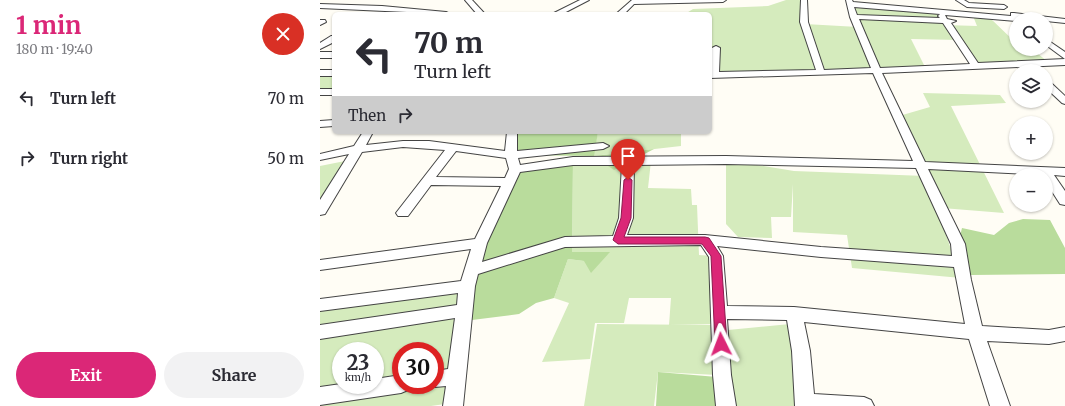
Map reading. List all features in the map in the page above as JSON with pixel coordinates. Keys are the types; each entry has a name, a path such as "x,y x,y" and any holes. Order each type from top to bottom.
{"street":[{"path":"335,6 347,0"},
{"path":"468,0 479,12"},
{"path":"560,12 584,0"},
{"path":"622,12 632,2 723,0"},
{"path":"804,0 804,22 821,73"},
{"path":"959,0 967,5 1004,7"},
{"path":"996,0 1010,12"},
{"path":"1000,406 975,332 960,262 958,244 920,165 913,145 892,106 849,2 939,12 1009,17"},
{"path":"321,6 358,7 421,12"},
{"path":"939,12 975,65"},
{"path":"854,17 974,22"},
{"path":"1053,20 1065,21"},
{"path":"320,47 332,41"},
{"path":"1053,47 1065,56"},
{"path":"716,48 712,75 821,73 1065,62"},
{"path":"320,56 332,56"},
{"path":"320,73 332,73"},
{"path":"1053,90 1065,101"},
{"path":"320,92 332,92"},
{"path":"320,124 332,123"},
{"path":"320,211 324,199 367,134"},
{"path":"453,406 458,376 464,310 469,279 480,243 512,169 512,134"},
{"path":"320,156 357,149 403,144 453,147 512,169 602,146"},
{"path":"403,213 429,181 453,147"},
{"path":"429,181 573,161 628,162 726,160 920,165 1009,169"},
{"path":"618,240 626,218 628,162"},
{"path":"1053,171 1065,172"},
{"path":"1053,183 1065,200"},
{"path":"320,305 469,279 565,242 618,240 705,240 821,252 960,262"},
{"path":"705,240 716,256 722,375 726,406"},
{"path":"320,266 480,243"},
{"path":"320,332 464,310"},
{"path":"719,312 794,314 975,332 1049,337 1065,334"},
{"path":"794,314 800,350 805,404 864,406"},
{"path":"444,378 458,376"},
{"path":"320,396 392,385"}],"green space":[{"path":"786,0 804,0 805,24 858,27 849,5 936,12 945,25 977,26 973,16 989,17 1009,36 1009,56 1041,56 1048,62 978,64 959,40 911,39 925,67 712,75 712,12 688,12 693,9 768,6"},
{"path":"320,73 332,73 332,93 320,93"},
{"path":"923,93 1000,95 1006,103 951,106 1004,213 942,208 927,180 961,278 852,268 847,235 793,232 793,184 791,217 771,217 772,238 738,237 726,224 726,160 794,171 925,176 899,116 930,107"},
{"path":"512,134 598,134 594,156 654,149 614,170 593,156 511,155"},
{"path":"598,134 681,134 681,146 593,156"},
{"path":"350,160 328,199 320,199 320,166"},
{"path":"573,161 651,161 648,188 691,189 692,205 697,205 699,255 714,256 715,324 669,325 671,298 629,298 624,323 595,323 590,359 542,362 569,303 554,298 568,259 584,261 609,253 572,252"},
{"path":"573,161 572,252 610,252 591,273 584,261 568,259 554,298 536,303 519,314 464,321 466,295 515,169"},
{"path":"1023,219 1050,220 1065,248 1065,274 971,275 958,244 962,228 994,235 1009,223"},
{"path":"467,286 445,404 431,406 320,406 320,308"},
{"path":"597,324 714,325 717,375 658,372 654,406 584,406"},
{"path":"790,324 798,406 731,406 728,330"},
{"path":"658,372 717,377 721,406 656,406"}],"route":[{"path":"628,180 626,218 618,240 705,240 716,256 721,344"}]}
